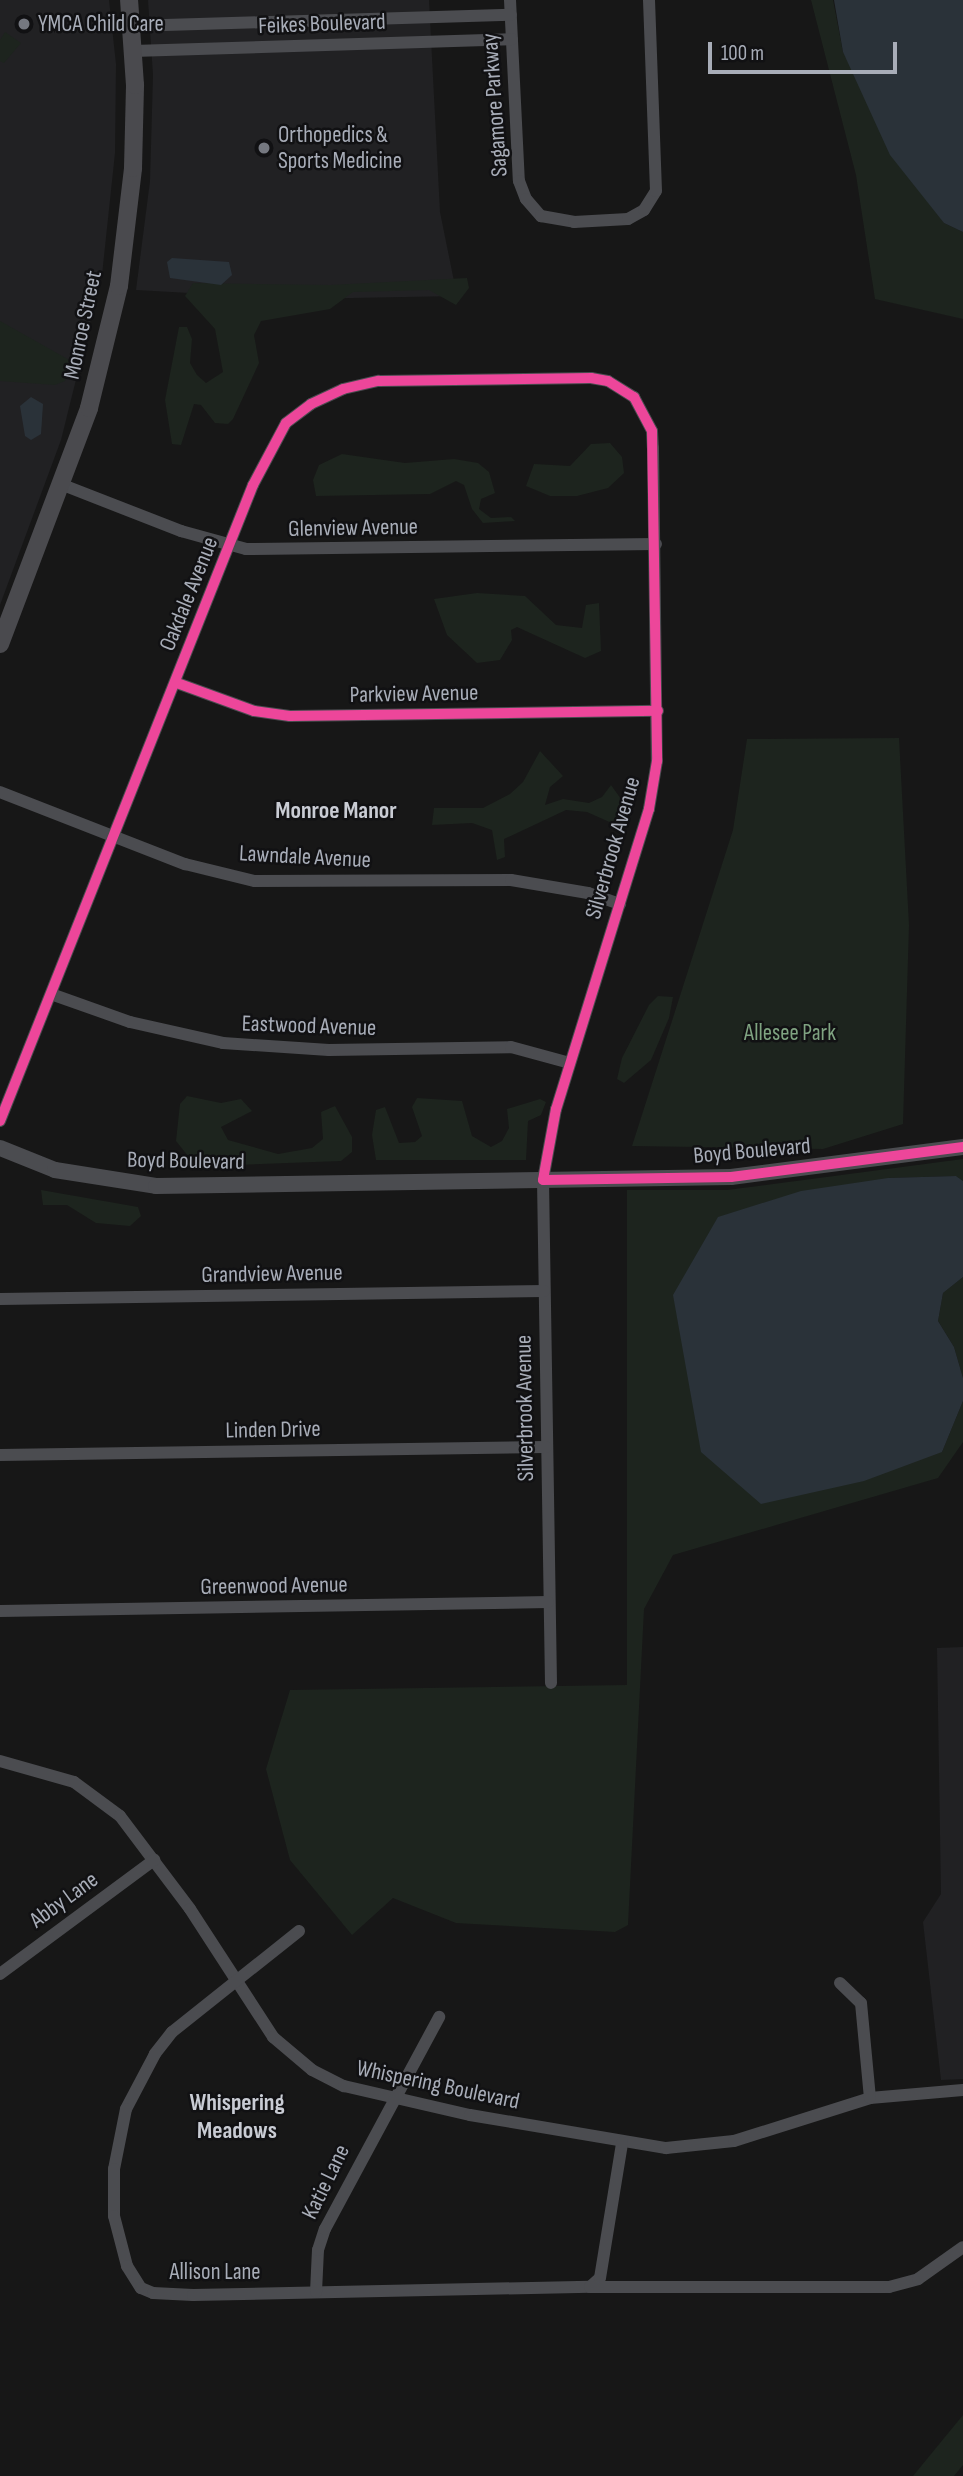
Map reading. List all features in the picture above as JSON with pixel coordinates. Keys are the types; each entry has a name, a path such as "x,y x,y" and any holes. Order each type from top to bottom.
{"main road":[{"name":"Monroe Street","path":"0,644 63,485 96,384 119,286 133,168 133,51 129,0"}],"street":[{"name":"Sagamore Parkway","path":"510,0 519,181 526,199 541,216 561,222 628,219 652,199 658,170 649,0"},
{"name":"Feikes Boulevard","path":"132,26 510,15"},
{"name":"Feikes Boulevard","path":"133,51 512,39"},
{"name":"Oakdale Avenue","path":"0,1121 268,453 286,423 311,404 343,389 379,381 591,378 608,380 634,397"},
{"name":"Silverbrook Avenue","path":"551,1683 543,1180 556,1109 654,786 658,711 652,431 634,397"},
{"name":"Glenview Avenue","path":"63,485 230,546 264,550 656,544"},
{"name":"Parkview Avenue","path":"177,683 254,711 290,716 658,711"},
{"name":"Lawndale Avenue","path":"0,792 114,839 195,868 255,881 511,880 588,893 620,904"},
{"name":"Eastwood Avenue","path":"51,994 130,1022 223,1043 329,1050 511,1047 570,1063"},
{"name":"Boyd Boulevard","path":"0,1148 55,1170 156,1186 731,1177 963,1147"},
{"name":"Grandview Avenue","path":"0,1299 544,1291"},
{"name":"Linden Drive","path":"0,1455 546,1447"},
{"name":"Greenwood Avenue","path":"0,1611 548,1602"},
{"name":"Whispering Boulevard","path":"0,1761 31,1767 85,1787 120,1816 154,1860 260,2021 292,2056 344,2086 622,2143 666,2148 734,2141 870,2098 963,2090"},
{"name":"Abby Lane","path":"0,1973 154,1860"},
{"name":"Allison Lane","path":"299,1931 234,1980 167,2038 125,2109 113,2186 121,2248 134,2280 153,2293 395,2292 590,2287 889,2287 918,2279 963,2247"},
{"path":"840,1983 861,2003 870,2098"},
{"name":"Katie Lane","path":"317,2292 318,2252 325,2229 439,2017"},
{"path":"590,2287 600,2278 622,2143"}],"shaded area":[{"path":"0,0 109,0 116,64 115,153 102,275 61,440 0,605"},
{"path":"148,0 429,0 440,212 457,296 298,299 136,290 150,181 153,75"},
{"path":"834,0 963,0 963,232 944,223 890,155 843,52"},
{"path":"172,258 229,262 232,275 221,285 170,278 167,262"},
{"path":"31,397 43,404 41,434 31,440 25,436 20,406"},
{"path":"956,1176 963,1181 963,1277 943,1293 938,1321 954,1347 963,1378 963,1401 942,1452 864,1481 761,1504 701,1452 673,1295 718,1217 801,1191 888,1178"},
{"path":"963,1647 963,2079 941,2080 923,1922 941,1894 937,1648"}],"green space":[{"path":"811,0 833,0 843,52 944,223 963,232 963,319 875,299 856,175"},
{"path":"5,32 21,43 4,63 0,61 0,40"},
{"path":"467,278 469,288 456,305 429,290 353,292 330,309 261,321 254,335 259,363 233,419 228,424 215,423 201,405 194,404 181,445 172,444 165,400 179,327 187,327 192,339 190,363 197,375 206,383 223,372 215,329 185,296 193,283 330,285"},
{"path":"0,321 71,361 65,381 55,385 0,381"},
{"path":"610,443 622,457 624,473 608,488 577,496 550,496 526,486 534,464 570,466 591,444"},
{"path":"342,454 405,463 454,459 478,463 489,472 495,493 481,499 479,509 491,518 511,517 515,521 483,523 472,509 464,485 456,481 430,494 316,496 313,480 319,465"},
{"path":"477,593 525,596 556,625 582,628 586,605 599,603 601,651 585,658 517,627 511,630 512,640 500,660 477,663 447,635 434,599"},
{"name":"Allesee Park","path":"899,738 909,925 903,1124 823,1149 632,1146 733,830 747,739"},
{"path":"540,751 563,776 550,787 545,805 563,799 589,803 602,797 611,785 621,799 624,818 614,824 587,812 566,810 504,839 505,857 497,860 492,830 472,823 432,825 434,808 483,808 510,794 523,782"},
{"path":"658,996 673,997 669,1018 651,1060 624,1083 617,1079 622,1058 649,1005"},
{"path":"187,1096 221,1103 241,1099 252,1111 221,1127 228,1140 278,1154 312,1148 323,1139 321,1112 335,1106 352,1137 352,1152 341,1161 208,1166 188,1156 176,1141 180,1104"},
{"path":"417,1098 462,1101 472,1136 491,1147 502,1141 509,1128 507,1109 540,1099 546,1102 541,1115 528,1121 526,1160 376,1160 372,1135 376,1110 385,1107 399,1143 415,1142 422,1136 412,1107"},
{"path":"963,1159 963,1181 956,1176 888,1178 942,1452 963,1401 963,1442 938,1478 673,1555 644,1609 628,1925 615,1932 456,1923 393,1898 352,1935 290,1860 266,1769 290,1690 627,1685 627,1190 727,1190"},
{"path":"41,1190 138,1207 141,1216 130,1226 96,1223 67,1205 43,1205"},
{"path":"963,1277 963,1378 954,1347 938,1321 943,1293"},
{"path":"963,2415 963,2465 954,2476 913,2476"}],"cycle path":[{"path":"0,1121 253,485 286,423 311,404 343,389 379,381 591,378 608,381 634,397 652,431 657,761 649,809 556,1109 543,1180 731,1177 963,1147"},
{"path":"177,683 254,711 290,716 658,711"}],"place":[{"name":"YMCA Child Care","path":"24,24"},
{"name":"Orthopedics & Sports Medicine","path":"264,148"}],"district":[{"name":"Monroe Manor","path":"336,811"},
{"name":"Whispering Meadows","path":"237,2117"}]}
